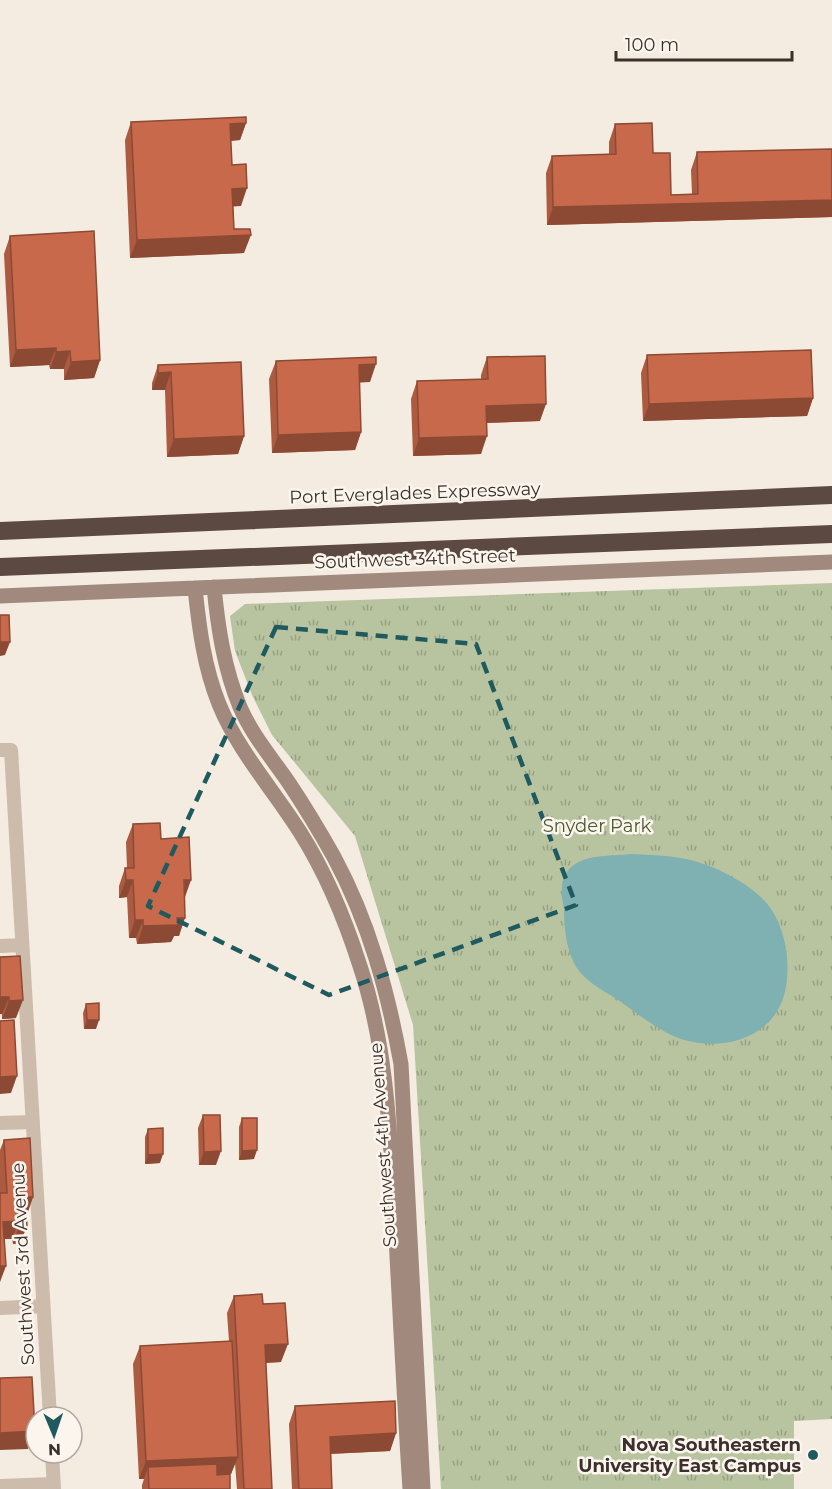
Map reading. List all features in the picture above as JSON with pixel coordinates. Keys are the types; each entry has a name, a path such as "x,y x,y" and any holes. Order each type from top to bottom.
{"highway":[{"name":"Port Everglades Expressway","path":"0,531 832,495"},
{"path":"0,567 832,534"}],"street":[{"name":"Southwest 34th Street","path":"0,596 832,562"},
{"name":"Southwest 4th Avenue","path":"214,587 220,641 240,708 254,734 311,816 353,895 370,938 393,1020 401,1064 423,1489"},
{"name":"Southwest 4th Avenue","path":"195,588 206,664 219,705 239,743 319,864 348,930 372,1009 390,1130 410,1489"},
{"name":"Southwest 3rd Avenue","path":"6,750 22,945 49,1405"},
{"path":"0,946 22,945"},
{"path":"0,1123 33,1122"},
{"path":"0,1308 43,1306"},
{"path":"0,1486 54,1486 53,1465"}],"highlighted area":[{"path":"276,627 476,644 576,905 329,995 148,906"}],"green space":[{"name":"Snyder Park","path":"832,583 832,1419 794,1421 794,1489 441,1489 413,1025 355,836 272,735 252,695 235,651 230,616 245,604"}],"water":[{"path":"631,854 679,858 722,871 757,894 773,912 786,948 786,986 781,1003 773,1017 762,1028 749,1036 718,1044 684,1040 650,1023 582,975 569,950 565,930 562,887 565,876 571,868 588,858"}],"building":[{"path":"246,117 246,123 230,124 232,165 246,164 247,188 232,189 234,229 250,229 251,235 137,240 131,122"},
{"path":"652,123 653,153 670,153 671,195 698,194 697,152 832,149 832,200 553,207 552,156 616,154 615,124"},
{"path":"94,231 100,360 71,362 70,351 56,352 56,348 16,350 10,236"},
{"path":"811,350 813,398 649,404 647,355"},
{"path":"545,356 546,404 486,406 487,436 419,438 417,381 488,379 487,357"},
{"path":"376,357 376,364 359,365 361,432 278,435 276,361"},
{"path":"241,362 244,436 174,439 171,372 158,373 158,365"},
{"path":"0,615 9,615 10,642 0,642"},
{"path":"160,823 161,839 189,837 191,880 184,880 185,918 177,918 178,925 143,926 143,920 135,920 133,880 126,880 125,868 134,868 133,824"},
{"path":"20,956 23,1000 9,1001 9,997 0,997 0,957"},
{"path":"99,1003 99,1020 87,1020 86,1004"},
{"path":"14,1020 17,1076 0,1077 0,1021"},
{"path":"203,1115 220,1115 221,1151 204,1152"},
{"path":"242,1118 257,1118 257,1150 242,1151"},
{"path":"163,1128 163,1154 148,1155 148,1129"},
{"path":"30,1138 33,1197 25,1197 27,1226 19,1226 19,1221 3,1222 6,1266 0,1266 0,1193 7,1193 4,1140"},
{"path":"262,1294 263,1304 285,1303 288,1344 265,1345 272,1489 244,1489 234,1296"},
{"path":"232,1341 238,1457 146,1461 140,1346"},
{"path":"32,1377 34,1405 24,1405 24,1432 0,1433 0,1378"},
{"path":"395,1401 396,1433 330,1437 332,1489 299,1489 295,1406"},
{"path":"217,1464 217,1475 230,1474 230,1489 149,1489 148,1467"}],"place":[{"name":"Nova Southeastern University East Campus","path":"813,1455"}]}
